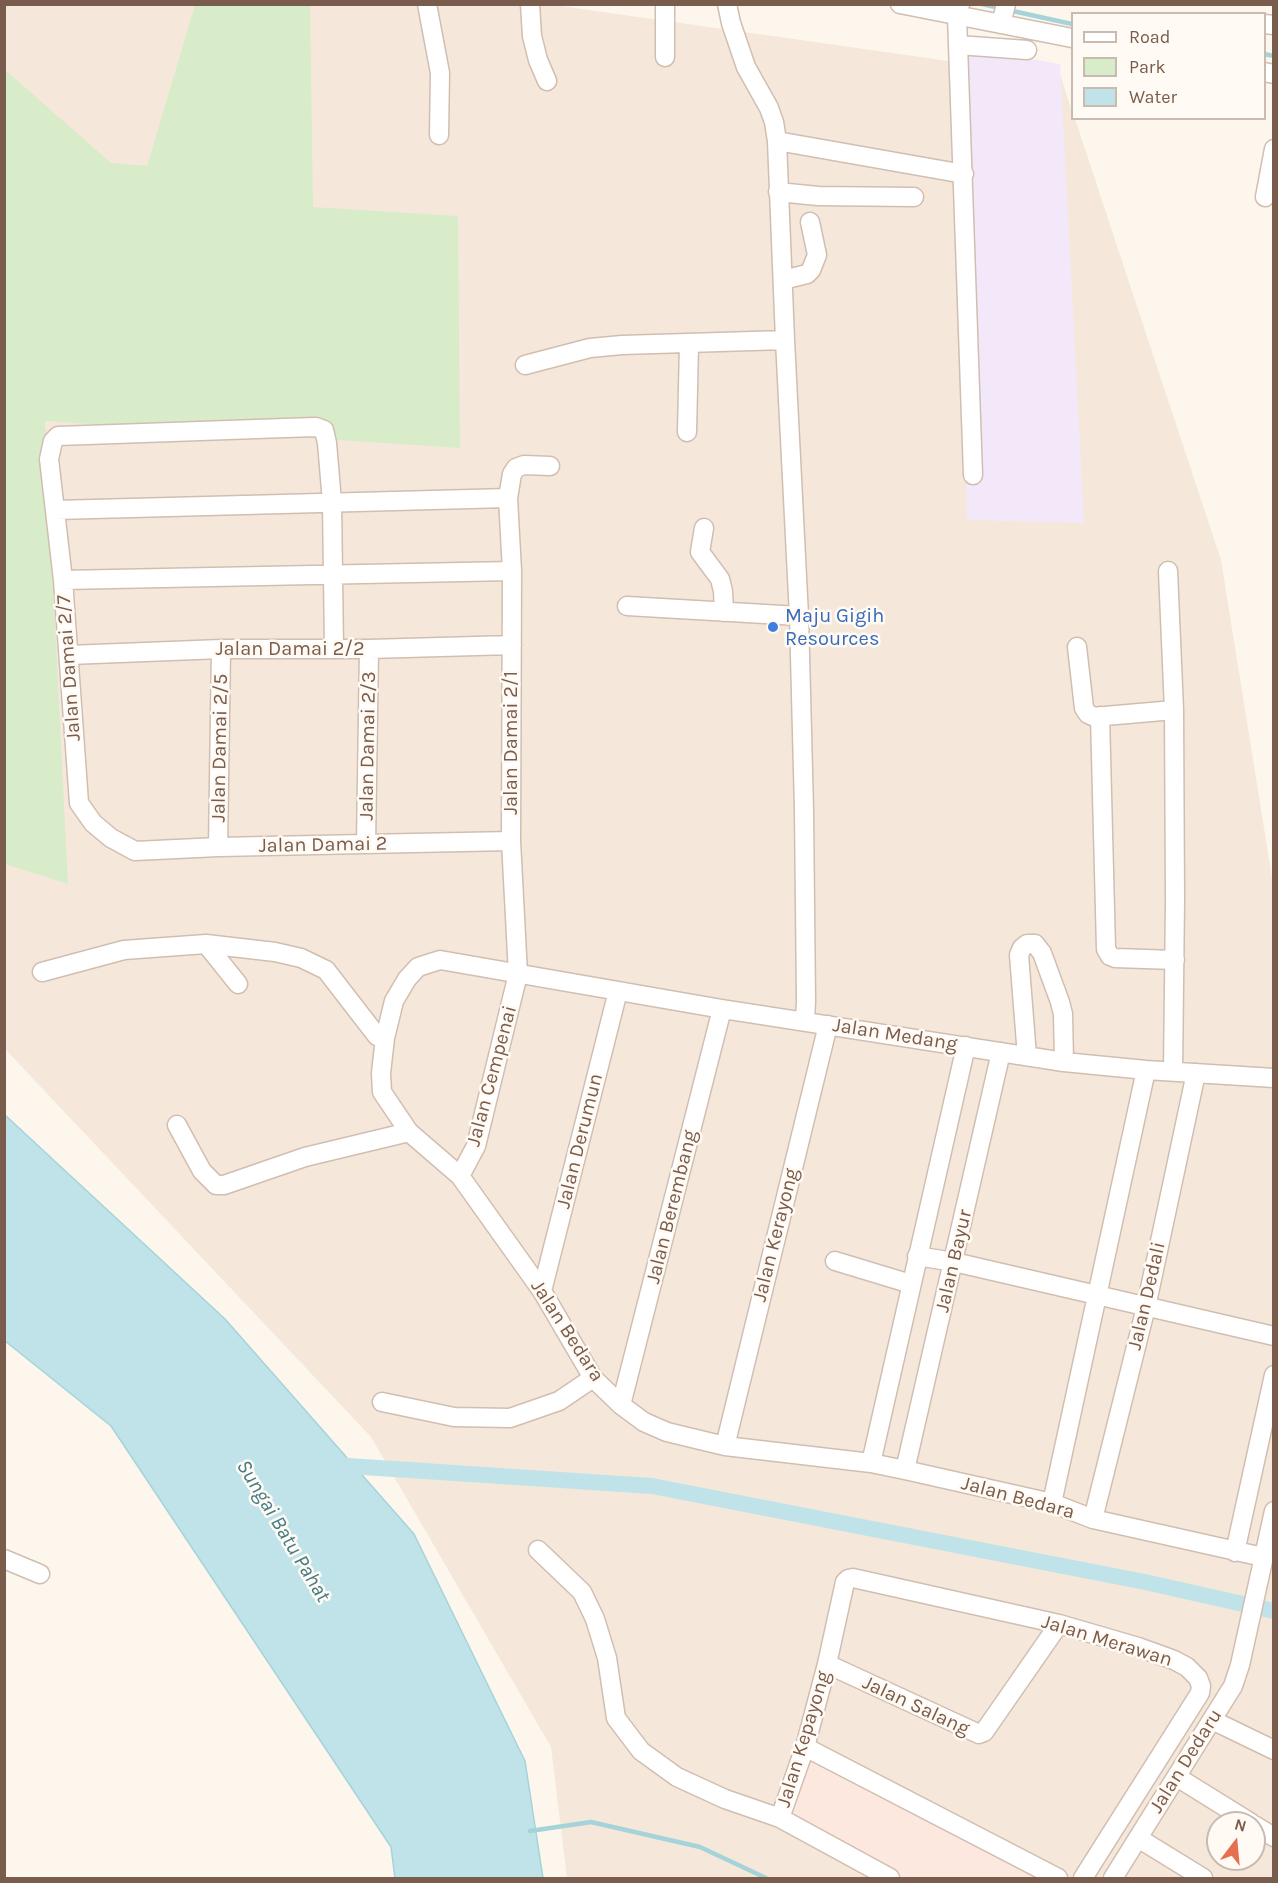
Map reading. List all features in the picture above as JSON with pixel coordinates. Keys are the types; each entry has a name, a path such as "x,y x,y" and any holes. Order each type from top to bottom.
{"street":[{"path":"427,4 440,73 440,135"},
{"path":"531,4 532,36 538,60 547,81"},
{"path":"665,4 665,57"},
{"path":"728,4 731,23 746,67 774,122 777,141 799,616 804,810 805,1021"},
{"path":"900,4 1003,15 1071,38"},
{"path":"959,10 958,45 973,475"},
{"path":"958,45 1027,50"},
{"path":"777,141 964,174"},
{"path":"1265,197 1274,149"},
{"path":"778,192 818,196 915,197"},
{"path":"783,280 807,274 812,270 817,255 810,222"},
{"path":"525,365 590,348 785,340"},
{"path":"687,432 689,344"},
{"name":"Jalan Damai 2/7","path":"135,850 111,838 93,823 79,803 63,580 49,459 53,441 58,436 316,428 324,430 327,442 332,502"},
{"name":"Jalan Damai 2/1","path":"518,974 511,841 512,571 508,498 512,474 516,468 524,465 550,466"},
{"path":"56,510 508,498"},
{"path":"332,502 334,648"},
{"path":"704,528 700,552 720,579 724,612"},
{"path":"63,580 512,571"},
{"path":"1168,571 1174,710 1173,1071"},
{"path":"627,606 799,616"},
{"name":"Jalan Damai 2/2","path":"69,655 221,649 369,649 512,645"},
{"path":"1077,647 1084,708 1088,714 1100,716 1174,710"},
{"name":"Jalan Damai 2/5","path":"218,847 221,649"},
{"name":"Jalan Damai 2/3","path":"366,844 369,649"},
{"path":"1100,716 1106,950 1110,956 1115,958 1175,960"},
{"name":"Jalan Damai 2","path":"135,850 511,841"},
{"path":"42,972 124,950 206,944 275,952 301,958 326,970 377,1036 385,1038"},
{"path":"206,944 238,984"},
{"path":"1027,1056 1019,955 1027,944 1035,944 1042,953 1063,1014 1064,1062"},
{"name":"Jalan Bedara","path":"518,974 440,960 418,967 393,1001 385,1038 381,1073 382,1092 409,1132 460,1176 542,1291 593,1378 621,1405 644,1422 667,1432 725,1446 871,1463 905,1470 1052,1503 1094,1519 1263,1557"},
{"name":"Jalan Medang","path":"518,974 722,1009 1064,1062 1274,1078"},
{"name":"Jalan Cempenai","path":"460,1176 476,1146 518,974"},
{"name":"Jalan Derumun","path":"542,1291 618,991"},
{"name":"Jalan Berembang","path":"621,1405 722,1009"},
{"name":"Jalan Kerayong","path":"725,1446 828,1024"},
{"name":"Jalan Bayur","path":"871,1463 966,1046"},
{"name":"Jalan Bayur","path":"905,1470 1001,1052"},
{"path":"1052,1503 1146,1070"},
{"name":"Jalan Dedali","path":"1094,1519 1146,1307 1196,1073"},
{"path":"177,1125 202,1171 216,1185 224,1185 305,1157 409,1132"},
{"path":"917,1256 954,1262 1274,1336"},
{"path":"835,1262 911,1284"},
{"path":"1235,1552 1274,1375"},
{"path":"382,1402 454,1418 510,1418 559,1401 593,1378"},
{"path":"1263,1557 1274,1511"},
{"path":"538,1550 582,1592 595,1619 607,1658 616,1718 641,1751 677,1777 725,1799 780,1818"},
{"name":"Jalan Dedaru","path":"1113,1878 1233,1686 1263,1557"},
{"path":"4,1559 40,1574"},
{"name":"Jalan Kepayong","path":"853,1578 845,1582 827,1664 805,1747 780,1818 890,1878"},
{"name":"Jalan Merawan","path":"853,1578 1059,1624 1138,1647 1187,1667 1198,1678 1201,1686"},
{"name":"Jalan Salang","path":"827,1664 979,1734 984,1732 1059,1624"},
{"path":"1083,1878 1200,1693 1201,1686 1233,1686"},
{"path":"1212,1720 1274,1750"},
{"path":"805,1747 1058,1878"},
{"path":"1177,1777 1232,1811"},
{"path":"1138,1838 1203,1878"}],"shaded area":[{"path":"547,4 1061,77 1071,109 1071,120 1075,120 1221,560 1273,884 1273,1878 567,1878 551,1747 371,1437 5,1049 5,5"},
{"path":"955,45 1060,64 1084,523 967,520"},
{"path":"801,1741 1069,1878 879,1878 774,1821"}],"green space":[{"path":"195,5 310,5 313,207 458,216 460,448 45,421 68,884 5,864 4,69 111,163 147,166"}],"water":[{"name":"Sungai Batu Pahat","path":"5,1115 225,1319 414,1534 525,1761 543,1878 395,1878 391,1847 111,1426 5,1341"}],"waterway":[{"path":"982,4 1000,8"},
{"path":"1008,10 1071,24"},
{"path":"1266,54 1274,56"},
{"path":"333,1465 652,1486 1145,1582 1274,1611"},
{"path":"530,1831 591,1822 700,1847 766,1878"}],"place":[{"name":"Maju Gigih Resources","path":"773,627"}]}
